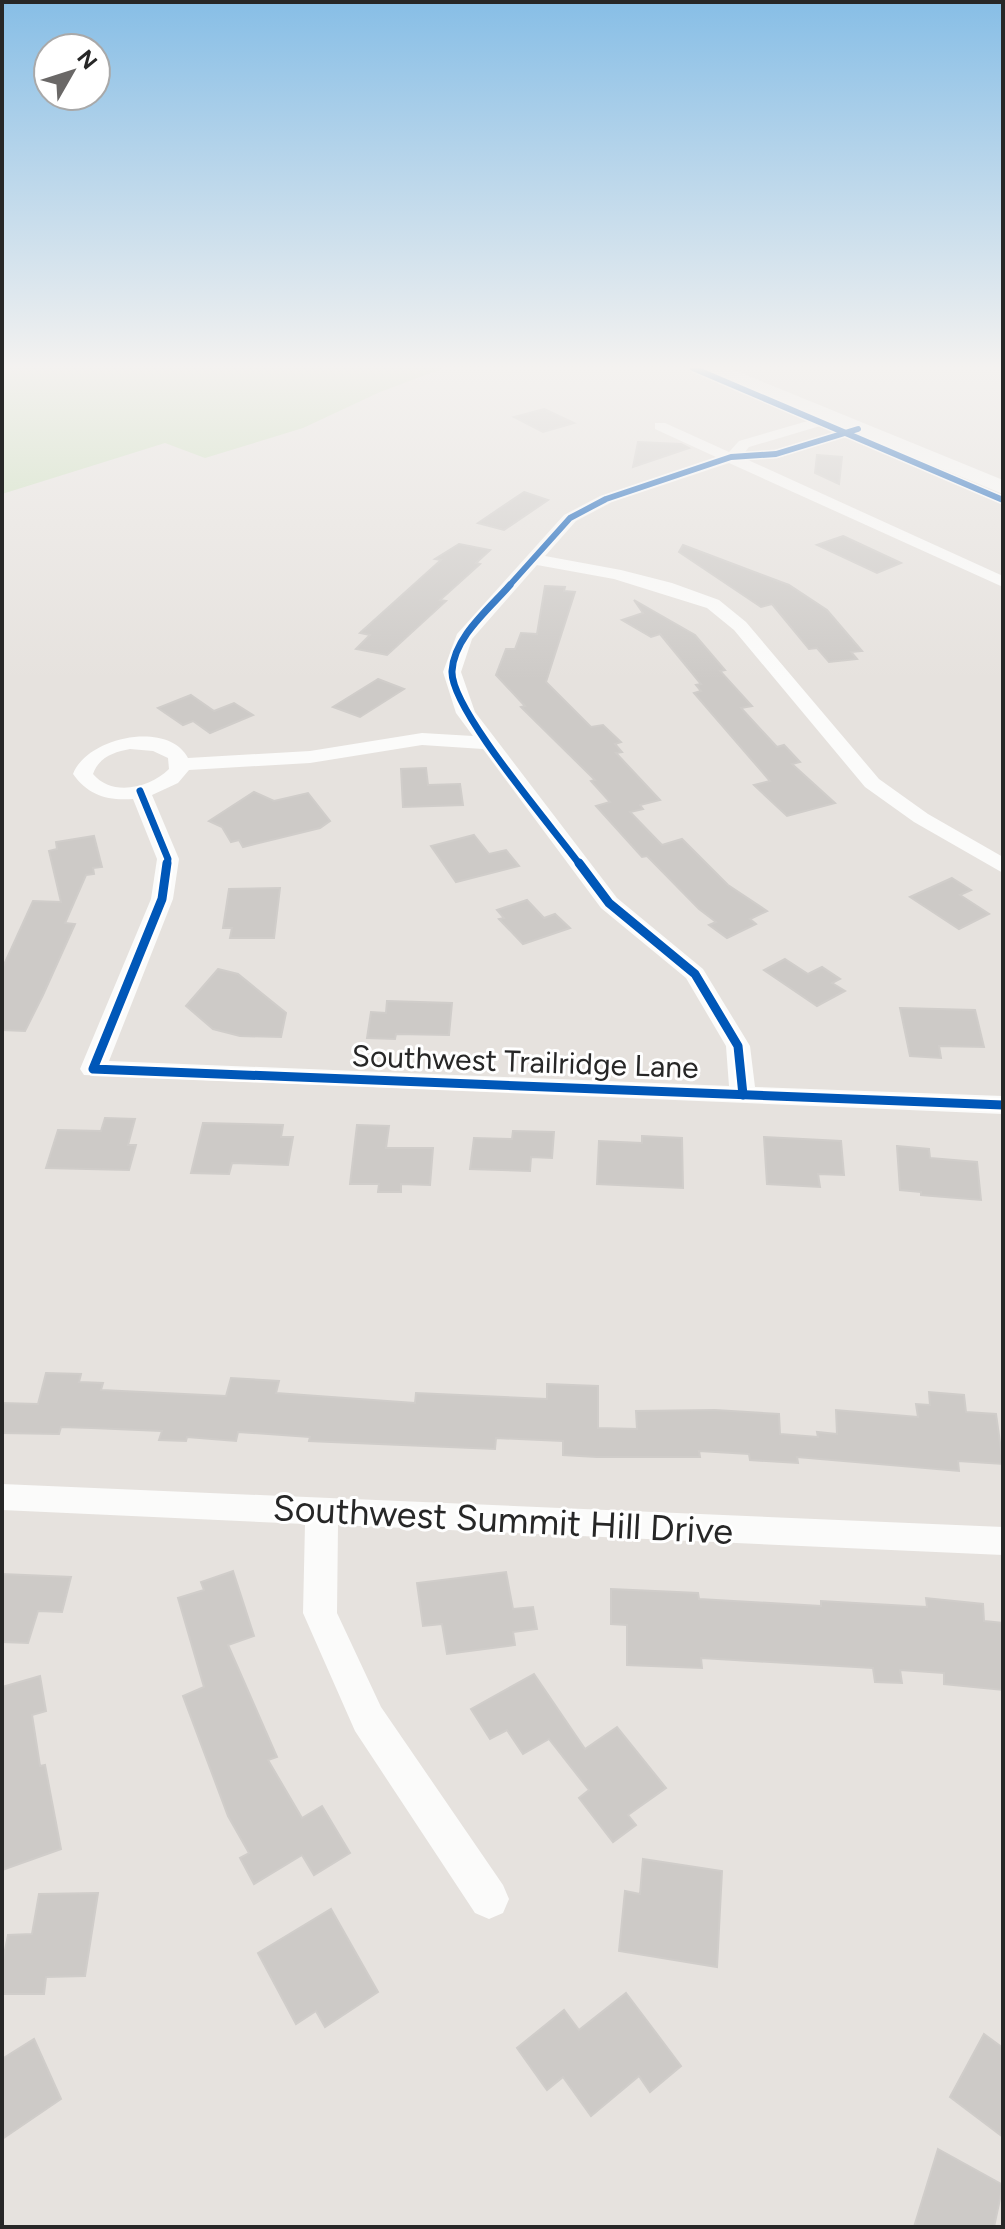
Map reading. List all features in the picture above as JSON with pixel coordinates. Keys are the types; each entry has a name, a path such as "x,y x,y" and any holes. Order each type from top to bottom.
{"street":[{"path":"686,472 606,499 570,518 463,638 452,672 466,713 609,903 695,974 738,1046 743,1095"},
{"path":"764,472 1003,582"},
{"path":"964,472 1003,488"},
{"path":"531,559 615,574 666,587 713,604 740,626 872,783 921,818 1003,866"},
{"path":"422,739 466,713"},
{"path":"180,764 310,757 422,739 488,743"},
{"path":"130,743 159,745 178,756 180,764 169,781 124,793 96,787 83,774 85,766 101,751 130,743"},
{"name":"Southwest Trailridge Lane","path":"140,791 168,859 162,899 93,1069 1003,1105"},
{"name":"Southwest Summit Hill Drive","path":"2,1497 1003,1541"},
{"path":"322,1511 320,1613 368,1719 489,1899"}],"green space":[{"path":"2,472 72,472 2,494"}],"building":[{"path":"840,472 839,484 815,473"},
{"path":"524,492 548,500 504,530 478,523"},
{"path":"843,536 901,563 877,573 817,545"},
{"path":"459,544 490,550 476,563 480,564 440,600 446,601 387,655 356,649 370,635 360,633 441,560 435,559"},
{"path":"683,545 789,585 827,610 862,651 851,652 857,659 829,662 817,648 809,649 772,604 761,607 679,552"},
{"path":"545,586 565,587 564,591 575,592 546,682 591,727 603,725 621,742 615,744 622,752 616,753 660,800 640,805 643,809 630,812 662,845 682,839 728,885 767,911 750,919 756,924 727,938 709,925 716,922 647,856 642,857 596,806 610,802 591,781 595,780 521,707 525,706 496,675 506,649 515,649 521,633 537,634"},
{"path":"634,600 695,635 725,670 720,671 752,706 741,708 777,747 784,745 800,762 792,764 835,803 787,816 754,785 770,781 694,693 701,691 696,685 701,684 660,634 651,637 622,620 643,613"},
{"path":"378,679 404,689 360,717 333,707"},
{"path":"191,695 214,711 234,703 253,715 210,733 193,721 183,725 158,708"},
{"path":"426,768 428,785 460,784 463,805 403,807 401,769"},
{"path":"254,792 274,801 308,793 330,821 320,828 243,847 239,840 231,842 222,827 209,821"},
{"path":"474,835 489,854 506,850 519,866 456,882 431,846"},
{"path":"94,836 102,867 93,868 94,874 86,875 65,923 75,924 43,995 25,1031 2,1030 2,969 33,901 61,902 49,851 57,849 56,842"},
{"path":"952,878 971,890 960,895 989,914 959,929 910,897"},
{"path":"280,888 274,938 230,938 232,928 223,928 229,889"},
{"path":"527,900 544,918 555,914 570,928 523,944 499,919 504,918 497,910"},
{"path":"785,959 808,974 822,967 840,979 832,983 845,991 817,1006 764,970"},
{"path":"218,969 238,974 286,1013 281,1037 240,1036 213,1029 186,1006"},
{"path":"387,1001 452,1003 449,1035 396,1034 395,1039 367,1038 371,1012 386,1013"},
{"path":"900,1008 975,1010 984,1047 939,1046 941,1058 910,1056"},
{"path":"105,1118 135,1119 128,1145 136,1145 129,1170 46,1168 58,1130 101,1131"},
{"path":"203,1123 283,1125 281,1137 293,1137 288,1165 232,1163 229,1174 191,1173"},
{"path":"357,1125 389,1126 386,1148 433,1148 430,1185 401,1184 401,1192 378,1192 379,1184 350,1184"},
{"path":"513,1131 554,1132 552,1158 531,1157 530,1171 470,1169 474,1138 512,1139"},
{"path":"642,1136 682,1138 683,1188 597,1184 599,1141 642,1143"},
{"path":"764,1137 841,1141 844,1175 818,1174 820,1187 767,1184"},
{"path":"897,1146 929,1149 930,1158 977,1162 981,1200 900,1190"},
{"path":"46,1373 81,1374 79,1382 103,1383 101,1390 226,1396 231,1378 279,1381 276,1393 415,1403 416,1393 547,1399 547,1384 598,1386 598,1428 637,1429 636,1411 715,1410 779,1414 780,1434 818,1437 817,1432 837,1434 836,1410 918,1417 916,1404 930,1405 929,1392 964,1395 966,1412 996,1414 1003,1464 958,1461 959,1471 797,1457 798,1463 750,1460 749,1454 699,1451 700,1457 597,1457 563,1455 563,1441 496,1438 495,1449 309,1441 310,1437 238,1432 236,1441 187,1437 186,1441 159,1440 162,1431 92,1428 61,1427 59,1434 2,1433 2,1403 38,1404"},
{"path":"233,1571 254,1636 228,1645 277,1757 268,1760 302,1818 322,1806 350,1853 314,1875 302,1855 254,1884 240,1858 249,1853 228,1816 183,1696 204,1687 178,1598 204,1590 201,1582"},
{"path":"506,1572 513,1609 533,1607 537,1629 513,1632 515,1645 447,1654 442,1624 423,1626 417,1583"},
{"path":"2,1574 71,1577 62,1612 38,1611 28,1643 2,1642"},
{"path":"611,1589 698,1593 699,1599 821,1606 821,1601 927,1607 926,1598 983,1604 984,1621 1003,1623 1003,1690 944,1684 944,1673 900,1670 902,1683 875,1682 873,1668 701,1658 702,1668 627,1665 627,1625 611,1624"},
{"path":"534,1674 585,1749 617,1727 666,1788 628,1815 636,1825 613,1842 579,1798 589,1790 549,1739 523,1754 507,1730 490,1739 471,1709"},
{"path":"40,1676 46,1711 32,1715 40,1766 45,1765 61,1849 2,1870 2,1687"},
{"path":"643,1859 722,1871 717,1967 619,1951 625,1891 640,1894"},
{"path":"98,1893 85,1976 46,1977 44,1994 2,1994 2,1965 8,1935 32,1934 39,1894"},
{"path":"331,1909 378,1992 325,2027 316,2011 296,2024 258,1953"},
{"path":"626,1993 681,2066 650,2092 639,2076 591,2116 563,2077 547,2090 517,2048 564,2010 579,2030"},
{"path":"984,2034 1003,2048 1003,2137 950,2097"},
{"path":"34,2039 61,2099 2,2139 2,2059"},
{"path":"938,2149 1003,2185 994,2227 914,2227"}],"cycle path":[{"path":"686,472 606,499 570,518 463,638 452,672 466,713 609,903 695,974 738,1046 743,1095"},
{"path":"937,472 1003,500"},
{"path":"140,791 168,859 162,899 93,1069 1003,1105"}]}
